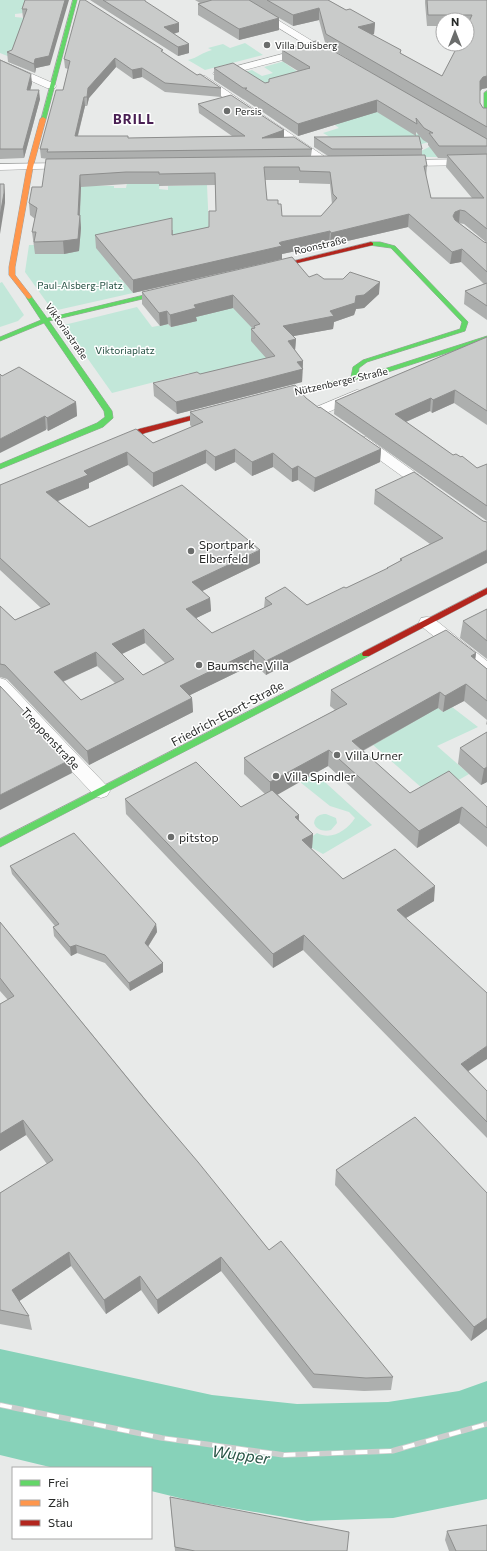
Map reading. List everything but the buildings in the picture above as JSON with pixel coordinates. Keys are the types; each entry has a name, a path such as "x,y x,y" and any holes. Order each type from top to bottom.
{"street":[{"name":"Viktoriastraße","path":"0,467 100,425 109,418 108,411 46,320 12,274 30,167 75,0"},
{"path":"238,0 338,60"},
{"path":"202,78 318,47"},
{"path":"0,63 51,86"},
{"path":"189,70 332,163 308,164"},
{"path":"487,93 487,115"},
{"path":"390,163 487,162"},
{"path":"0,167 77,166"},
{"name":"Roonstraße","path":"259,270 372,244 393,247 466,322 463,330 364,361 356,367 354,379"},
{"path":"0,339 46,320 176,289"},
{"name":"Nützenberger Straße","path":"264,398 383,372 482,339"},
{"name":"Nützenberger Straße","path":"332,420 319,411 482,339"},
{"path":"100,449 142,431 226,408"},
{"path":"352,434 442,498"},
{"name":"Friedrich-Ebert-Straße","path":"0,843 487,591"},
{"path":"427,622 487,670"},
{"name":"Treppenstraße","path":"0,684 101,791"}],"green space":[{"path":"0,0 36,0 24,13 15,14 15,17 25,18 15,59 0,53"},
{"path":"245,43 263,55 205,70 188,60 212,50 208,48 223,44 230,48"},
{"path":"288,60 285,63 308,79 378,112 417,134 420,133 433,141 414,146 421,151 431,146 470,157 417,157 330,137 323,133 339,128 335,125 343,122 233,75 252,70 262,76 273,73 264,67"},
{"name":"Paul-Alsberg-Platz","path":"127,183 160,184 159,189 168,190 168,186 207,185 209,230 119,278 133,293 53,311 25,272 29,245 37,245 77,185 114,186 114,188 126,188"},
{"path":"2,282 24,315 18,321 0,327 0,283"},
{"name":"Viktoriaplatz","path":"137,307 152,327 168,324 171,327 180,325 194,317 233,307 259,333 295,351 303,361 201,388 189,373 112,393 64,325"},
{"path":"421,694 443,712 452,707 478,727 437,746 469,774 431,796 355,729"},
{"path":"303,767 316,774 372,825 323,854 312,848 295,832 310,838 317,833 328,836 334,835 348,827 355,818 349,812 330,806 300,782 308,778 299,770"},
{"path":"326,814 336,818 337,823 331,830 323,831 318,829 314,823 318,816"}],"water":[{"name":"Wupper","path":"0,1349 212,1395 297,1404 388,1402 459,1391 487,1381 487,1499 393,1518 307,1521 192,1501 152,1491 152,1467 50,1467 0,1455"}],"railway":[{"path":"0,1405 162,1438 284,1455 392,1451 487,1424"}],"traffic: fast":[{"path":"43,119 75,0"},
{"path":"487,93 487,115"},
{"path":"354,379 356,367 365,361 463,330 465,322 393,247 380,244 371,244"},
{"path":"0,339 46,320 170,291"},
{"path":"0,467 100,425 109,418 108,411 29,297"},
{"path":"271,397 383,372 487,338"},
{"path":"0,843 366,654"}],"traffic: slow":[{"path":"29,297 12,275 12,267 30,167 43,119"}],"traffic: jam":[{"path":"268,268 371,244"},
{"path":"112,444 142,431 218,411"},
{"path":"366,654 487,591"}],"place":[{"name":"Villa Duisberg","path":"267,45"},
{"name":"Persis","path":"227,111"},
{"name":"Sportpark Elberfeld","path":"191,551"},
{"name":"Baumsche Villa","path":"199,665"},
{"name":"Villa Urner","path":"337,755"},
{"name":"Villa Spindler","path":"276,776"},
{"name":"pitstop","path":"171,837"}],"district":[{"name":"BRILL","path":"134,119"}]}
